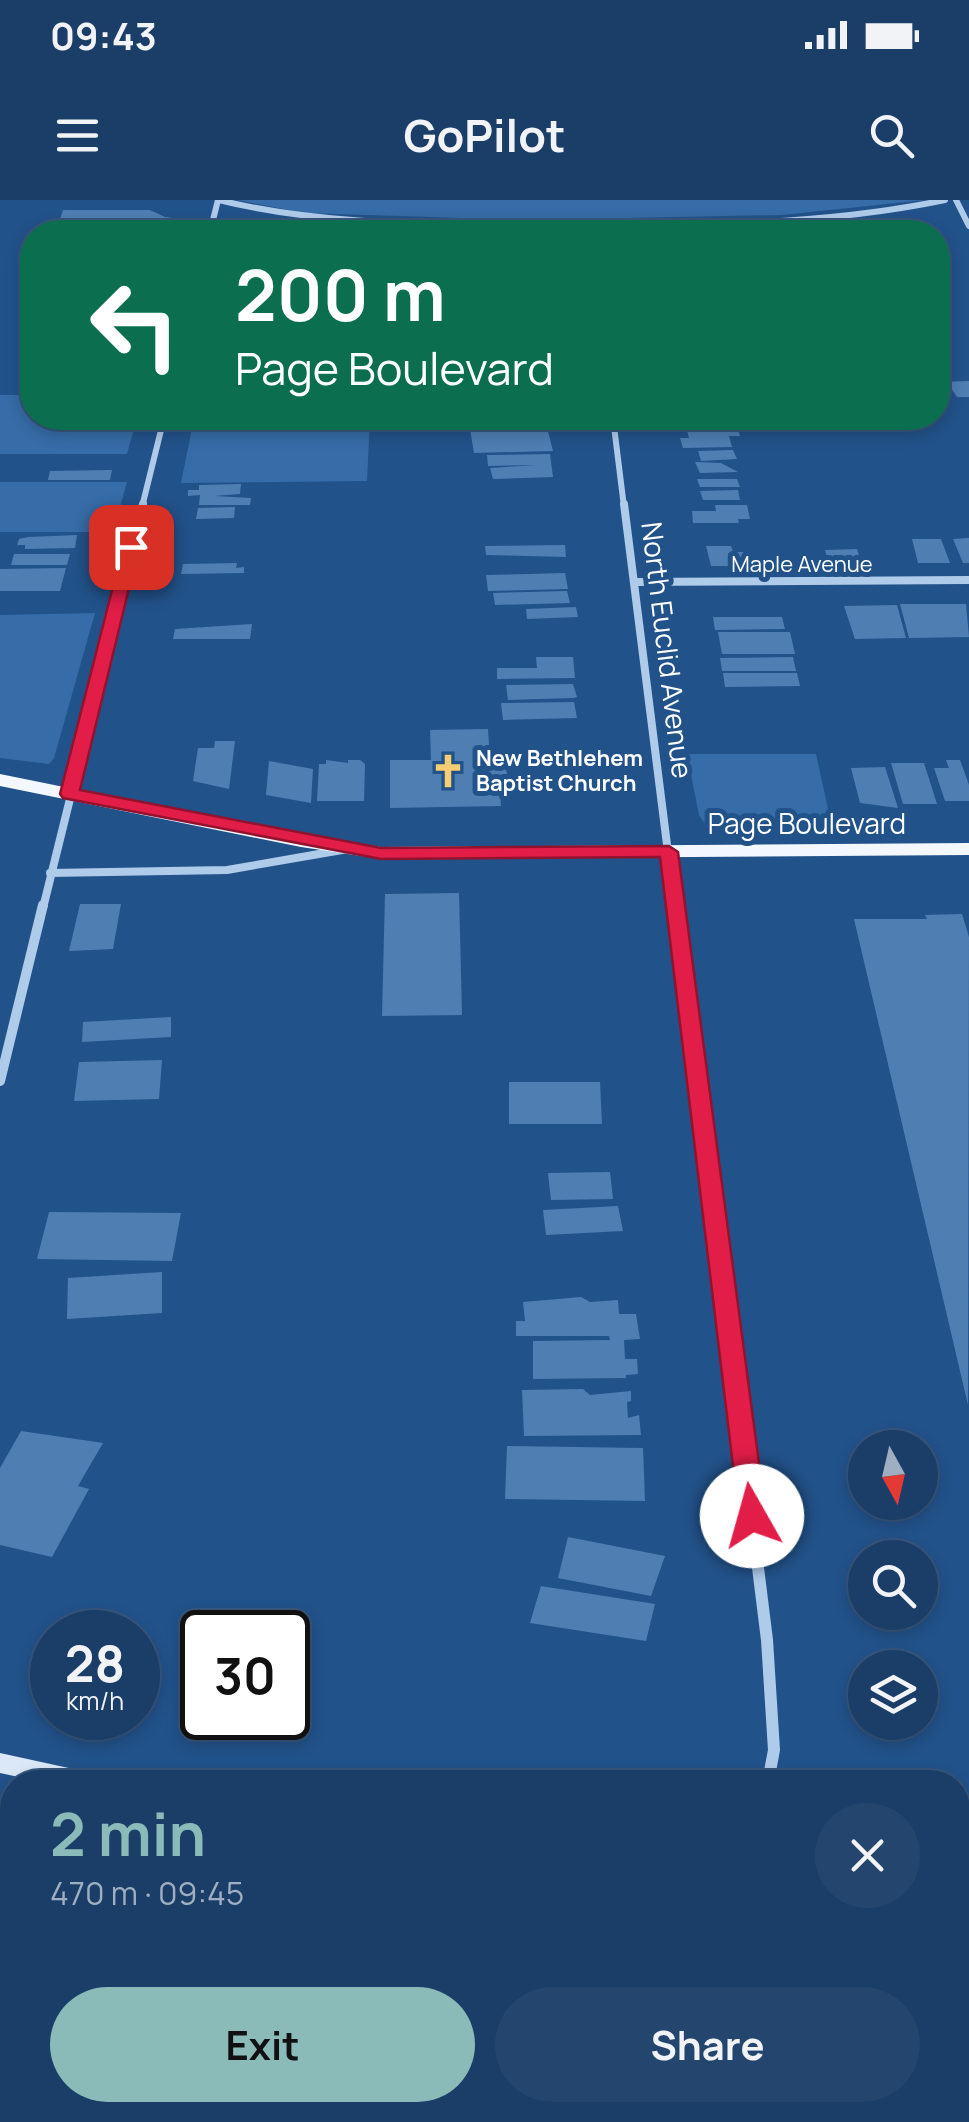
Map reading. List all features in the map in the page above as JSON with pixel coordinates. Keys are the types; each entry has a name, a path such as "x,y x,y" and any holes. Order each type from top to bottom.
{"main road":[{"name":"Page Boulevard","path":"0,780 346,849 419,854 969,849"},
{"path":"0,1763 32,1770"}],"street":[{"path":"218,200 253,212 427,220"},
{"path":"697,220 833,215 945,200"},
{"path":"956,200 969,226"},
{"path":"0,1081 161,430"},
{"name":"North Euclid Avenue","path":"615,430 771,1676 774,1750 770,1770"},
{"name":"Maple Avenue","path":"634,582 969,580"},
{"name":"Page Boulevard","path":"50,873 227,870 281,864 346,849"}],"shaded area":[{"path":"237,200 925,200 782,215 522,220 303,213"},
{"path":"0,395 20,395 20,430 134,430 127,454 0,454"},
{"path":"192,430 369,430 367,481 181,483"},
{"path":"0,482 127,482 113,532 0,532"},
{"path":"95,613 54,758 49,764 0,758 0,615"},
{"path":"687,754 816,754 832,827 707,827 699,815"}],"building":[{"path":"63,210 150,210 165,217 189,220 60,220"},
{"path":"969,381 969,397 957,397 950,382"},
{"path":"470,430 548,430 553,451 474,453"},
{"path":"687,430 738,430 740,436 729,436 732,447 683,448 680,438 689,438"},
{"path":"733,450 737,459 701,461 698,451"},
{"path":"550,454 553,477 493,479 490,468 537,465 488,466 487,455"},
{"path":"695,462 721,463 738,472 700,473"},
{"path":"112,470 110,480 48,480 50,471"},
{"path":"697,479 737,479 740,487 700,487"},
{"path":"241,484 240,494 214,496 251,498 250,505 199,505 200,495 188,496 188,490 199,490 199,485"},
{"path":"738,490 740,500 703,500 700,491"},
{"path":"715,505 747,505 750,519 738,519 739,523 693,523 692,511 716,511"},
{"path":"235,507 234,518 196,519 198,508"},
{"path":"77,535 75,548 25,549 25,545 17,545 19,539 28,537"},
{"path":"969,538 969,563 963,563 953,539"},
{"path":"912,539 941,539 950,563 918,563"},
{"path":"565,545 566,557 486,555 485,546"},
{"path":"706,546 731,546 733,552 746,552 749,566 711,566"},
{"path":"857,549 863,568 830,568 825,550"},
{"path":"14,554 70,554 67,565 11,565"},
{"path":"237,563 236,568 244,567 244,573 181,574 183,564"},
{"path":"66,568 60,591 0,591 0,569"},
{"path":"565,573 568,589 488,591 486,575"},
{"path":"567,591 570,603 495,605 493,593"},
{"path":"900,604 966,604 969,637 909,638"},
{"path":"897,605 906,638 855,639 844,606"},
{"path":"576,607 578,617 527,619 526,609"},
{"path":"713,617 782,617 785,629 715,630"},
{"path":"252,624 250,639 173,639 175,629"},
{"path":"718,632 790,632 795,654 722,654"},
{"path":"536,657 573,657 575,678 497,679 497,668 537,668"},
{"path":"793,657 796,671 722,671 720,658"},
{"path":"723,673 797,673 800,686 725,687"},
{"path":"573,684 577,697 574,698 508,700 506,685"},
{"path":"574,702 577,718 503,720 501,703"},
{"name":"New Bethlehem Baptist Church","path":"488,729 490,759 499,758 499,766 506,766 507,776 499,776 501,806 390,808 390,760 431,760 430,730"},
{"path":"215,741 235,741 229,789 193,781 198,748 214,748"},
{"path":"326,760 360,760 365,764 364,801 317,801 319,764 326,764"},
{"path":"946,760 960,760 969,785 969,801 945,801 934,768 949,768"},
{"path":"269,761 313,769 311,803 266,795"},
{"path":"891,763 924,763 937,804 903,804"},
{"path":"885,767 898,808 860,803 851,768"},
{"path":"459,893 462,1015 382,1016 385,894"},
{"path":"80,904 121,904 113,949 69,951"},
{"path":"962,914 969,937 968,1405 854,919 927,919 925,915"},
{"path":"171,1017 171,1037 82,1042 83,1022"},
{"path":"162,1060 159,1099 74,1101 79,1062"},
{"path":"509,1082 600,1082 602,1124 509,1124"},
{"path":"610,1172 613,1199 551,1200 548,1173"},
{"path":"618,1206 623,1231 546,1235 543,1210"},
{"path":"49,1212 181,1213 172,1261 37,1259"},
{"path":"162,1272 162,1313 67,1319 68,1278"},
{"path":"581,1297 590,1302 618,1300 619,1314 636,1314 640,1339 624,1340 625,1359 637,1359 638,1374 626,1378 533,1379 533,1341 610,1340 609,1336 516,1336 516,1321 525,1321 523,1302"},
{"path":"583,1389 590,1395 631,1391 628,1418 639,1415 641,1435 524,1436 522,1390"},
{"path":"21,1431 103,1443 78,1486 89,1489 52,1557 0,1545 0,1468"},
{"path":"507,1446 643,1448 645,1501 505,1499"},
{"path":"568,1537 665,1556 651,1596 558,1578"},
{"path":"541,1586 655,1604 646,1641 530,1623"}],"place":[{"name":"New Bethlehem Baptist Church","path":"448,771"}],"route":[{"path":"131,547 70,794 300,841 381,853 669,852 752,1516"}]}
